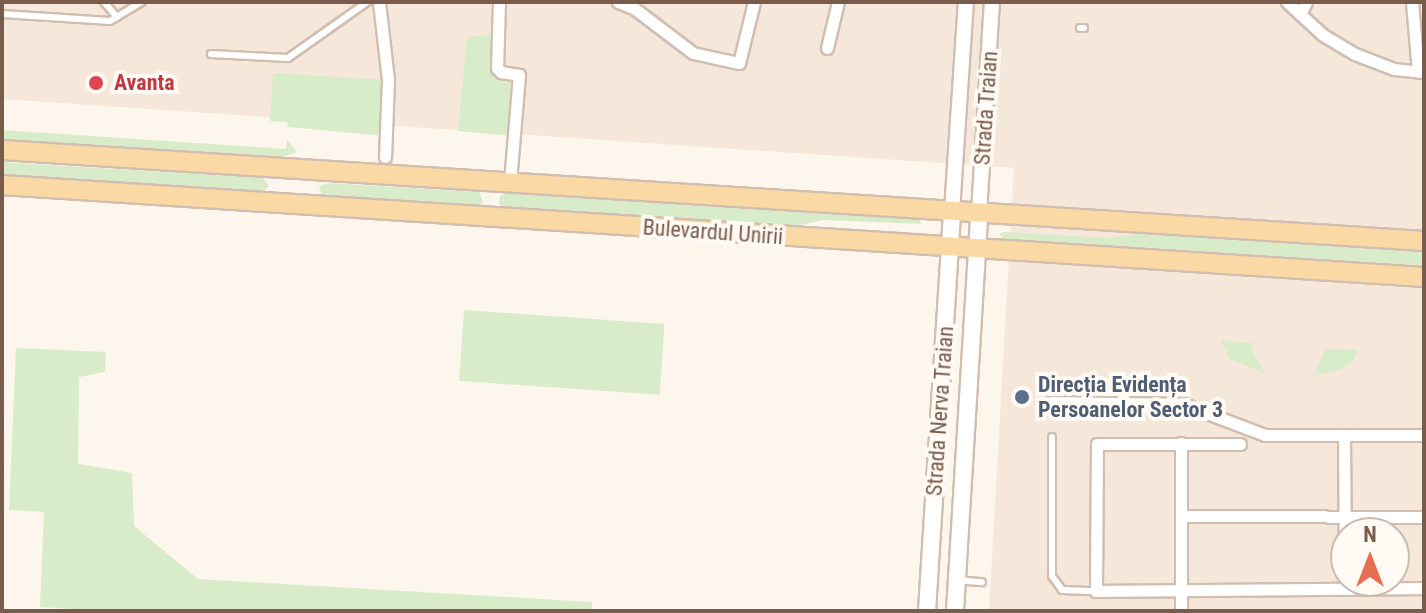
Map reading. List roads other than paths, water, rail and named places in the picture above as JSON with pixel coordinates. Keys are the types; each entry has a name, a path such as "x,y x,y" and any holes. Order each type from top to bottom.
{"main road":[{"name":"Bulevardul Unirii","path":"2,150 1424,241"},
{"path":"300,205 302,170"},
{"path":"491,217 502,182"},
{"name":"Bulevardul Unirii","path":"2,185 1424,277"},
{"name":"Strada Nerva Traian","path":"927,611 952,211"},
{"name":"Strada Nerva Traian","path":"955,611 979,213"}],"street":[{"path":"379,2 388,80 385,157"},
{"path":"499,2 497,68 501,72 519,75 502,182"},
{"path":"618,2 635,9 693,53 739,63 754,2"},
{"path":"827,48 838,2"},
{"name":"Strada Traian","path":"952,211 966,2"},
{"name":"Strada Traian","path":"979,213 992,2"},
{"path":"1287,2 1323,35 1355,54 1394,69 1421,72 1412,2"},
{"path":"1300,14 1306,2"},
{"path":"1051,402 1183,404 1226,423 1265,435 1424,435"},
{"path":"1344,435 1344,516"},
{"path":"1181,443 1181,611"},
{"path":"1240,444 1097,444 1096,591 1330,589"},
{"path":"1181,516 1424,517"}],"lane":[{"path":"104,2 117,17"},
{"path":"2,14 110,21 142,2"},
{"path":"211,54 288,58 367,2"},
{"path":"1052,437 1053,581 1062,590 1096,591"},
{"path":"957,580 982,582"}],"place":[{"name":"Avanta","path":"96,83"},
{"name":"Direcția Evidența Persoanelor Sector 3","path":"1022,397"}]}
